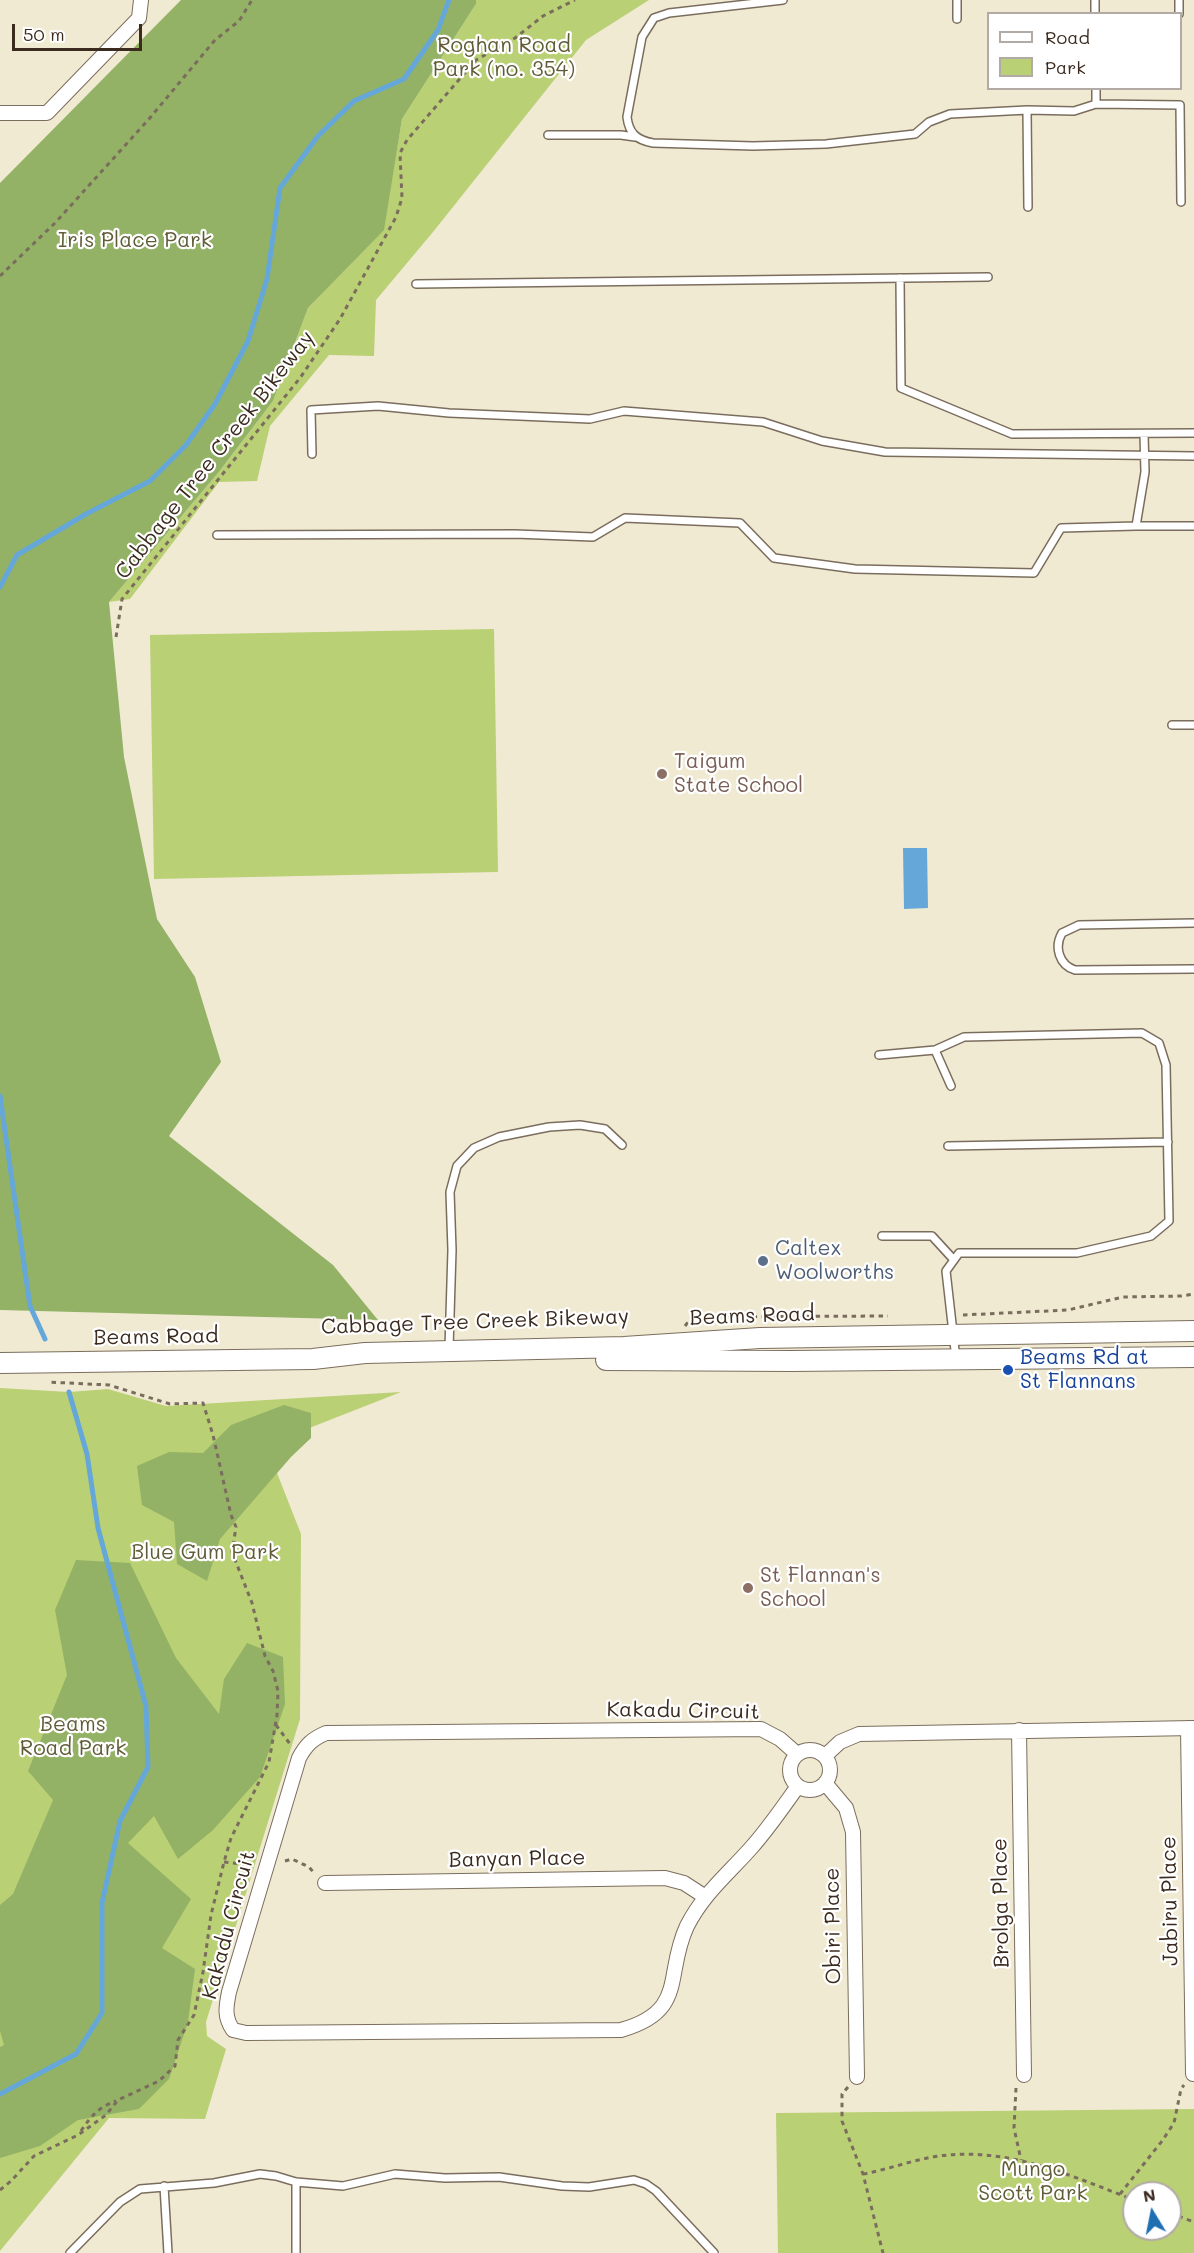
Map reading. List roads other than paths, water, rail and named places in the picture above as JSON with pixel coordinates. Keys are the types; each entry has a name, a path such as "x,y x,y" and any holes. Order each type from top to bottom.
{"main road":[{"name":"Beams Road","path":"0,1363 312,1359 365,1353 624,1347 951,1325 1194,1331"},
{"name":"Beams Road","path":"312,1359 364,1364 593,1359 1194,1357"}],"street":[{"path":"0,113 47,113 139,18 141,0"},
{"path":"825,1756 840,1742 859,1734 1191,1728"},
{"name":"Jabiru Place","path":"1191,1728 1193,2074"},
{"name":"Kakadu Circuit","path":"797,1754 780,1739 760,1729 326,1733 306,1745 299,1758 226,2007 226,2020 233,2030 246,2033 621,2030 640,2024 657,2013 668,1998 679,1950 687,1928 704,1896 752,1847 798,1786"},
{"name":"Brolga Place","path":"1020,1730 1024,2075"},
{"path":"808,1749 825,1756 830,1772 825,1783 809,1790 798,1786 791,1777 790,1770 793,1758 797,1754 808,1749"},
{"name":"Obiri Place","path":"825,1783 846,1808 853,1832 857,2077"},
{"name":"Banyan Place","path":"326,1883 665,1878 684,1883 704,1896"}],"lane":[{"path":"635,137 628,128 627,117 642,37 654,18 669,13 783,0"},
{"path":"957,0 957,19"},
{"path":"1096,90 1096,104"},
{"path":"548,135 621,135 653,143 753,146 826,144 915,134 929,122 950,114 1027,110 1074,111 1096,104 1180,105 1181,202"},
{"path":"1027,110 1028,207"},
{"path":"416,284 988,277"},
{"path":"900,278 901,388 1012,434 1194,433"},
{"path":"312,454 311,410 378,406 449,413 590,418 624,411 668,413 763,422 822,441 885,452 1194,456"},
{"path":"1136,526 1145,472 1144,434"},
{"path":"217,535 515,534 593,537 625,518 740,523 774,558 855,569 1034,573 1061,528 1194,526"},
{"path":"1173,725 1194,725"},
{"path":"1194,924 1079,925 1062,933 1058,946 1062,962 1067,968 1075,970 1194,969"},
{"path":"879,1055 935,1050 964,1037 1142,1033 1159,1043 1166,1065 1169,1221 1151,1236 1077,1253 959,1253 946,1271 956,1359"},
{"path":"935,1050 951,1086"},
{"path":"449,1350 452,1250 450,1192 457,1166 474,1148 499,1137 549,1127 580,1125 605,1129 622,1145"},
{"path":"948,1146 1168,1142"},
{"path":"882,1236 932,1236 954,1260"},
{"path":"70,2253 120,2202 140,2189 214,2183 260,2174 296,2182 343,2186 395,2175 446,2178 499,2177 562,2186 588,2187 634,2180 656,2191 714,2253"},
{"path":"296,2182 296,2253"},
{"path":"164,2186 168,2253"}],"water":[{"path":"903,848 927,848 928,908 904,909"}],"waterway":[{"path":"0,587 17,555 86,514 150,481 186,445 215,404 248,341 267,279 280,188 318,136 354,101 404,79 438,30 449,0"},
{"path":"0,1096 30,1306 45,1339"},
{"path":"0,2094 76,2054 102,2013 102,1903 120,1821 148,1767 146,1706 98,1528 87,1454 69,1392"}],"place":[{"name":"Taigum State School","path":"662,774"},
{"name":"Caltex Woolworths","path":"763,1261"},
{"name":"Beams Rd at St Flannans","path":"1008,1370"},
{"name":"St Flannan's School","path":"748,1588"}],"park label":[{"name":"Roghan Road Park (no. 354)","path":"504,58"},
{"name":"Iris Place Park","path":"135,241"},
{"name":"Blue Gum Park","path":"205,1553"},
{"name":"Beams Road Park","path":"73,1737"},
{"name":"Mungo Scott Park","path":"1033,2182"}]}
